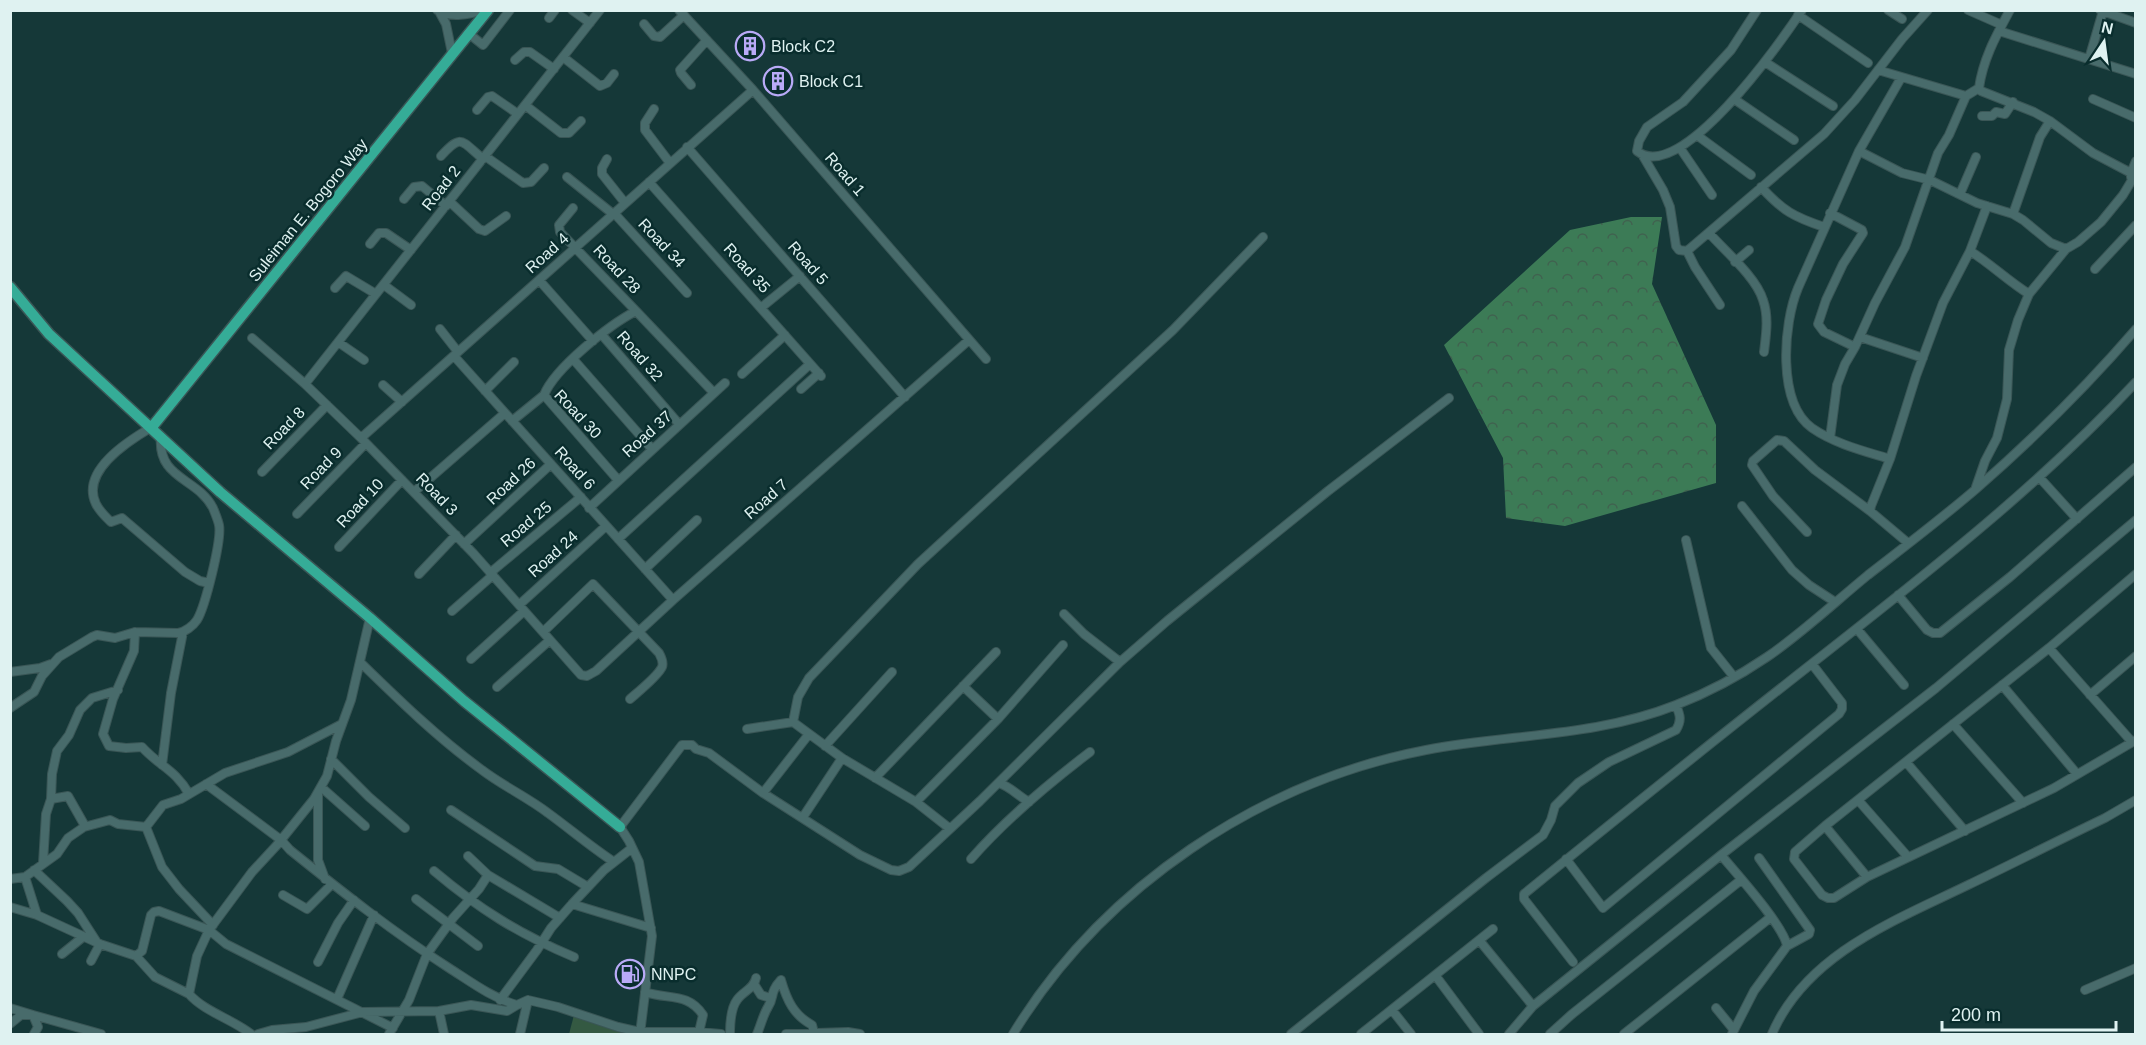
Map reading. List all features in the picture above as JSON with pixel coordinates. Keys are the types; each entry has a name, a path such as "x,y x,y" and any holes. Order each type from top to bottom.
{"main road":[{"name":"Suleiman E. Bogoro Way","path":"152,427 486,10"},
{"path":"10,287 49,334 220,492 370,618 464,701 620,826"}],"street":[{"path":"439,12 458,13 486,10"},
{"path":"468,33 483,45 510,10"},
{"path":"549,18 555,10"},
{"path":"572,10 590,23"},
{"name":"Road 2","path":"305,384 600,10"},
{"path":"1757,10 1731,50 1683,102 1647,127 1639,141 1637,151 1666,199 1676,246 1679,250 1687,251 1824,134 1855,100 1902,39 1928,10"},
{"path":"1888,10 1902,19"},
{"path":"1968,10 2001,28 2136,74"},
{"path":"1830,438 1837,385 1845,364 1905,247 1938,153 1949,135 1966,96 1979,88 1988,52 1997,39 2010,10"},
{"path":"2089,59 2102,11 2136,23"},
{"path":"439,12 446,24 452,53"},
{"path":"644,24 654,36 660,37 682,13"},
{"name":"Road 1","path":"682,13 753,90 986,359"},
{"path":"1642,156 1653,157 1680,148 1698,136 1734,99 1765,62 1800,13 1868,63"},
{"path":"691,85 681,70 707,40"},
{"path":"515,60 527,52 554,69"},
{"path":"563,57 600,86 607,83 614,74"},
{"path":"1765,62 1833,106"},
{"path":"1878,70 1966,96"},
{"path":"1890,459 1830,438 1806,423 1798,411 1787,375 1786,350 1792,301 1859,151 1901,78"},
{"path":"1979,88 1981,91 2013,102 2050,121 2133,180"},
{"name":"Road 4","path":"363,440 402,402 753,90"},
{"path":"477,110 488,97 492,96 518,114"},
{"path":"1734,99 1794,140"},
{"path":"2092,99 2136,118"},
{"path":"1982,116 1992,116 1996,112 2005,114 2013,102"},
{"path":"525,105 561,133 570,133 581,121"},
{"path":"654,109 645,123 645,130 670,163"},
{"path":"2013,214 2040,137 2050,121"},
{"path":"1698,136 1751,176"},
{"path":"441,156 453,142 462,142 523,183 531,182 544,168"},
{"name":"Road 5","path":"687,147 905,397"},
{"path":"1680,148 1712,195"},
{"path":"1859,151 1902,173 1930,180 1987,206 2013,214 2051,243 2066,249"},
{"path":"1960,194 1976,157"},
{"path":"607,159 602,168 602,174 626,203"},
{"path":"1975,490 2005,409 2009,350 2029,294 2066,249 2101,222 2123,195 2133,180 2136,161"},
{"name":"Road 34","path":"567,177 613,214 687,293"},
{"name":"Road 35","path":"649,182 820,375 801,389"},
{"path":"404,199 414,187 422,186 484,231 506,216"},
{"path":"1761,188 1783,209 1824,227"},
{"path":"1870,510 1890,459 1923,358 1951,286 1970,251 1987,206"},
{"name":"Road 28","path":"573,208 559,225 559,229 714,393"},
{"path":"1830,213 1862,230 1863,233 1843,264 1826,300 1818,324 1824,332 1855,347"},
{"path":"2095,269 2136,225"},
{"path":"370,244 382,232 411,250"},
{"path":"1709,233 1750,279 1764,301 1767,324 1764,352"},
{"path":"793,722 798,697 809,678 918,564 1173,330 1263,237"},
{"path":"1735,261 1749,250"},
{"path":"1687,251 1720,305"},
{"path":"1970,251 1991,264 2014,285 2029,294"},
{"path":"334,288 346,276 376,294"},
{"path":"762,307 800,276"},
{"path":"539,280 594,341"},
{"path":"384,285 411,305"},
{"path":"544,395 548,384 573,359 602,334 636,311"},
{"name":"Road 6","path":"440,329 485,391 673,600"},
{"path":"1013,1035 1040,994 1072,955 1154,875 1194,846 1280,798 1349,770 1386,759 1473,742 1562,733 1638,718 1676,705 1734,678 1768,657 1975,490 2076,395 2136,329"},
{"name":"Road 32","path":"602,334 679,424"},
{"path":"742,374 785,335"},
{"path":"1860,337 1923,358"},
{"name":"Road 3","path":"252,338 327,405 456,535 580,675"},
{"name":"Road 7","path":"580,675 587,676 596,671 673,600 969,340"},
{"path":"338,342 364,360"},
{"path":"573,359 652,449"},
{"path":"485,391 514,362"},
{"path":"618,539 810,364"},
{"path":"1573,962 1523,896 1566,859 1857,629 2039,477 2136,382"},
{"name":"Road 37","path":"589,507 724,383"},
{"path":"383,385 402,402"},
{"name":"Road 30","path":"512,421 544,395 618,480"},
{"path":"640,1033 652,936 639,862 620,826 682,745 692,746 709,753 763,793 860,855 891,870 899,871 909,867 999,783 1120,662 1167,621 1328,491 1449,398"},
{"name":"Road 8","path":"262,471 327,405"},
{"path":"414,492 505,413"},
{"path":"152,427 127,441 102,466 92,494 96,504 111,522 122,518 185,572 200,581 209,583"},
{"path":"10,708 34,692 51,664 59,657 95,636 115,638 135,632 173,634 183,632 197,620 207,596 220,526 212,506 165,462 160,448 161,437"},
{"name":"Road 9","path":"297,514 363,440"},
{"path":"1807,532 1773,496 1752,465 1753,461 1777,440 1784,441 1815,470 1870,510 1908,543"},
{"name":"Road 26","path":"464,544 551,464"},
{"path":"1898,595 1927,630 1940,633 2136,468"},
{"path":"2039,477 2077,519"},
{"name":"Road 10","path":"339,547 402,480"},
{"name":"Road 25","path":"453,611 581,497"},
{"path":"1742,507 1792,570 1809,585 1835,602"},
{"path":"645,569 697,520"},
{"path":"1509,1035 1533,1006 1721,855 1936,688 2136,520"},
{"name":"Road 24","path":"471,659 606,526"},
{"path":"418,574 456,535"},
{"path":"1686,540 1711,648 1734,678"},
{"path":"2049,648 2134,741 2023,803 1908,857 1834,898 1822,895 1793,855 1825,826 2049,648 2136,574"},
{"path":"543,632 593,584 659,653 663,661 657,673 630,699"},
{"path":"1064,614 1084,634 1120,662"},
{"path":"189,994 197,956 211,928 252,872 281,840 327,776 351,700 370,618"},
{"path":"1857,629 1904,685"},
{"path":"135,632 134,651 103,734 109,746 142,747 176,774 189,794"},
{"path":"162,765 171,693 183,632"},
{"path":"497,687 550,640"},
{"path":"916,802 998,719 1063,645"},
{"path":"875,778 996,652"},
{"path":"2090,695 2136,656"},
{"path":"361,663 415,716 454,749 502,785 548,813 581,840 614,862"},
{"path":"10,672 40,668 51,664"},
{"path":"1566,859 1604,908 1839,714 1842,703 1812,664"},
{"path":"825,746 892,672"},
{"path":"2002,685 2077,774"},
{"path":"963,686 998,719"},
{"path":"43,863 46,813 51,799 52,774 57,751 69,735 80,710 92,698 118,690"},
{"path":"1291,1035 1543,835 1555,806 1578,783 1609,762 1676,730 1680,723 1680,716 1676,705"},
{"path":"747,729 793,722 842,758 916,802 949,828"},
{"path":"146,827 163,806 225,773 288,752 342,724"},
{"path":"1953,724 2023,803"},
{"path":"763,793 809,734"},
{"path":"971,859 1029,802 1090,752"},
{"path":"803,817 842,758"},
{"path":"331,759 369,797 405,828"},
{"path":"1906,762 1965,831"},
{"path":"999,783 1011,787 1029,802"},
{"path":"206,784 281,840 329,881 427,954 500,1000 517,1005"},
{"path":"319,790 364,826"},
{"path":"319,790 318,860 329,881"},
{"path":"51,799 68,796 85,826"},
{"path":"1858,800 1908,857"},
{"path":"1772,1035 1776,1025 1804,984 1845,950 1892,922 2105,818 2136,800"},
{"path":"451,810 535,866 558,869 588,887"},
{"path":"10,879 26,877 57,854 68,838 85,826 110,820 118,824 146,827"},
{"path":"1825,826 1867,878"},
{"path":"146,827 162,867 226,944 363,1012 391,1031 402,1013 427,954 448,925 470,901 488,874"},
{"path":"500,1000 572,904 614,862 633,848"},
{"path":"1721,855 1771,917 1787,946"},
{"path":"468,856 488,874 560,918"},
{"path":"1716,1008 1733,1032 1754,991 1787,946 1809,934 1810,930 1759,858"},
{"path":"34,870 67,900 98,943"},
{"path":"434,871 470,901 509,927 574,957"},
{"path":"26,877 37,915"},
{"path":"1550,1035 1571,1015 1741,880"},
{"path":"283,895 306,909 329,881"},
{"path":"416,899 478,946"},
{"path":"318,962 338,923 354,900"},
{"path":"572,904 651,928"},
{"path":"10,907 37,915 98,943 136,956 155,976 189,994 251,1035"},
{"path":"136,956 142,951 151,915 154,912 168,914 211,928"},
{"path":"337,999 374,915"},
{"path":"1624,1035 1771,917"},
{"path":"1361,1035 1493,929"},
{"path":"62,954 83,936"},
{"path":"1479,940 1533,1006"},
{"path":"91,961 98,943"},
{"path":"2085,990 2136,968"},
{"path":"1435,975 1479,1035"},
{"path":"757,1035 774,988 781,980 794,1012 812,1025 814,1033"},
{"path":"730,1035 729,1024 735,1001 755,981 761,994 770,998"},
{"path":"645,992 678,997 698,1007 703,1015 699,1032"},
{"path":"258,1035 272,1030 306,1028 363,1012 439,1011 471,1005 507,1011 528,1000 578,1012 640,1033 699,1032 721,1035"},
{"path":"520,1035 528,1000"},
{"path":"10,1008 101,1035"},
{"path":"1392,1010 1411,1035"},
{"path":"439,1011 444,1035"},
{"path":"10,1024 21,1014 33,1015"},
{"path":"33,1015 38,1027 34,1035"},
{"path":"786,1035 848,1032 860,1035"}],"green space":[{"path":"1631,217 1662,217 1652,284 1716,425 1716,483 1565,526 1506,518 1503,458 1444,345 1570,230"},
{"path":"574,1015 633,1034 569,1034"}],"place":[{"name":"Block C2","path":"750,46"},
{"name":"Block C1","path":"778,81"},
{"name":"NNPC","path":"630,974"}]}
